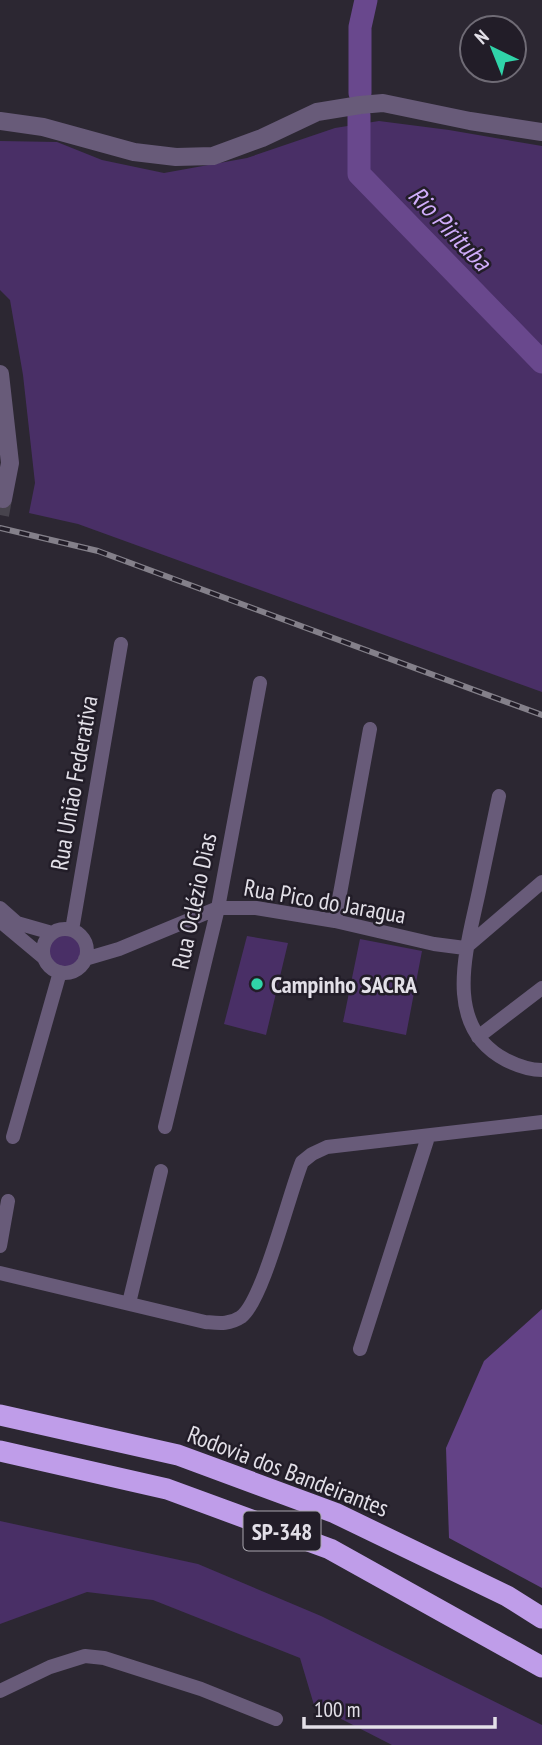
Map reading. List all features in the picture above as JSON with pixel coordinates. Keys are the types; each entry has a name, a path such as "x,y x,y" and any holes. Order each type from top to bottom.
{"highway":[{"name":"Rodovia dos Bandeirantes","path":"0,1415 178,1455 335,1513 507,1596 542,1618"},
{"name":"SP-348","path":"0,1451 167,1489 330,1549 542,1667"}],"street":[{"path":"0,121 43,127 134,152 176,157 213,156 262,138 317,111 383,103 542,132"},
{"path":"0,374 10,463 3,499"},
{"name":"Rua União Federativa","path":"72,930 121,643"},
{"name":"Rua Oclézio Dias","path":"165,1127 218,908 260,683"},
{"path":"335,921 370,729"},
{"path":"499,796 465,948 465,1006 470,1024 491,1052 511,1062 542,1070"},
{"path":"465,948 542,881"},
{"path":"0,908 17,923 52,933"},
{"name":"Rua Pico do Jaragua","path":"85,960 119,949 218,908 256,908 465,948"},
{"path":"0,921 44,958 48,965 60,972 75,971 85,960 87,952 84,939 66,928 52,933 44,944 44,958"},
{"path":"13,1137 60,972"},
{"path":"478,1037 542,988"},
{"path":"0,1273 205,1322 226,1324 251,1308 261,1286 302,1162 312,1154 327,1147 542,1122"},
{"path":"360,1349 428,1137"},
{"path":"129,1303 161,1171"},
{"path":"0,1246 8,1200"},
{"path":"0,1691 50,1667 85,1656 104,1658 201,1689 276,1719"}],"shaded area":[{"path":"379,121 542,146 542,692 78,524 29,513 35,483 23,375 10,300 0,290 0,141 57,142 102,160 164,173 247,158 335,128"},
{"path":"65,933 77,938 82,950 77,962 65,967 53,962 48,950 53,938"},
{"name":"Campinho SACRA","path":"247,936 288,943 266,1035 224,1024"},
{"path":"360,939 422,951 406,1035 343,1022"},
{"path":"542,1309 542,1588 449,1538 446,1448 484,1361"},
{"path":"0,1521 198,1564 321,1616 542,1725 542,1745 392,1745 314,1705 300,1658 153,1600 87,1592 0,1624"}],"waterway":[{"name":"Rio Pirituba","path":"360,93 360,27 366,0"},
{"name":"Rio Pirituba","path":"359,116 359,174 542,362"}],"tunnel":[{"path":"0,515 3,499"}],"railway":[{"path":"0,528 98,551 542,715"}],"place":[{"name":"Campinho SACRA","path":"257,984"}]}
